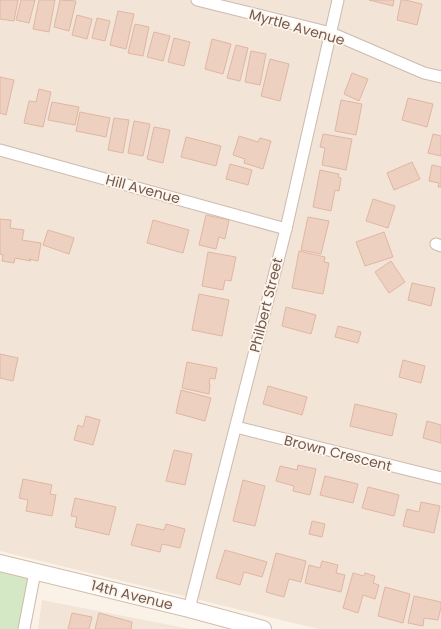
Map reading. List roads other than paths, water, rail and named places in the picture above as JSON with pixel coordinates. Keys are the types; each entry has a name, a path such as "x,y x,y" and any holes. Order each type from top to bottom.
{"street":[{"name":"Myrtle Avenue","path":"197,0 331,33 424,73 441,77"},
{"name":"Philbert Street","path":"189,609 286,229 338,0"},
{"name":"Hill Avenue","path":"0,150 286,229"},
{"name":"Brown Crescent","path":"236,427 441,478"},
{"name":"14th Avenue","path":"0,564 189,609 263,629"},
{"path":"24,629 35,572"}]}
